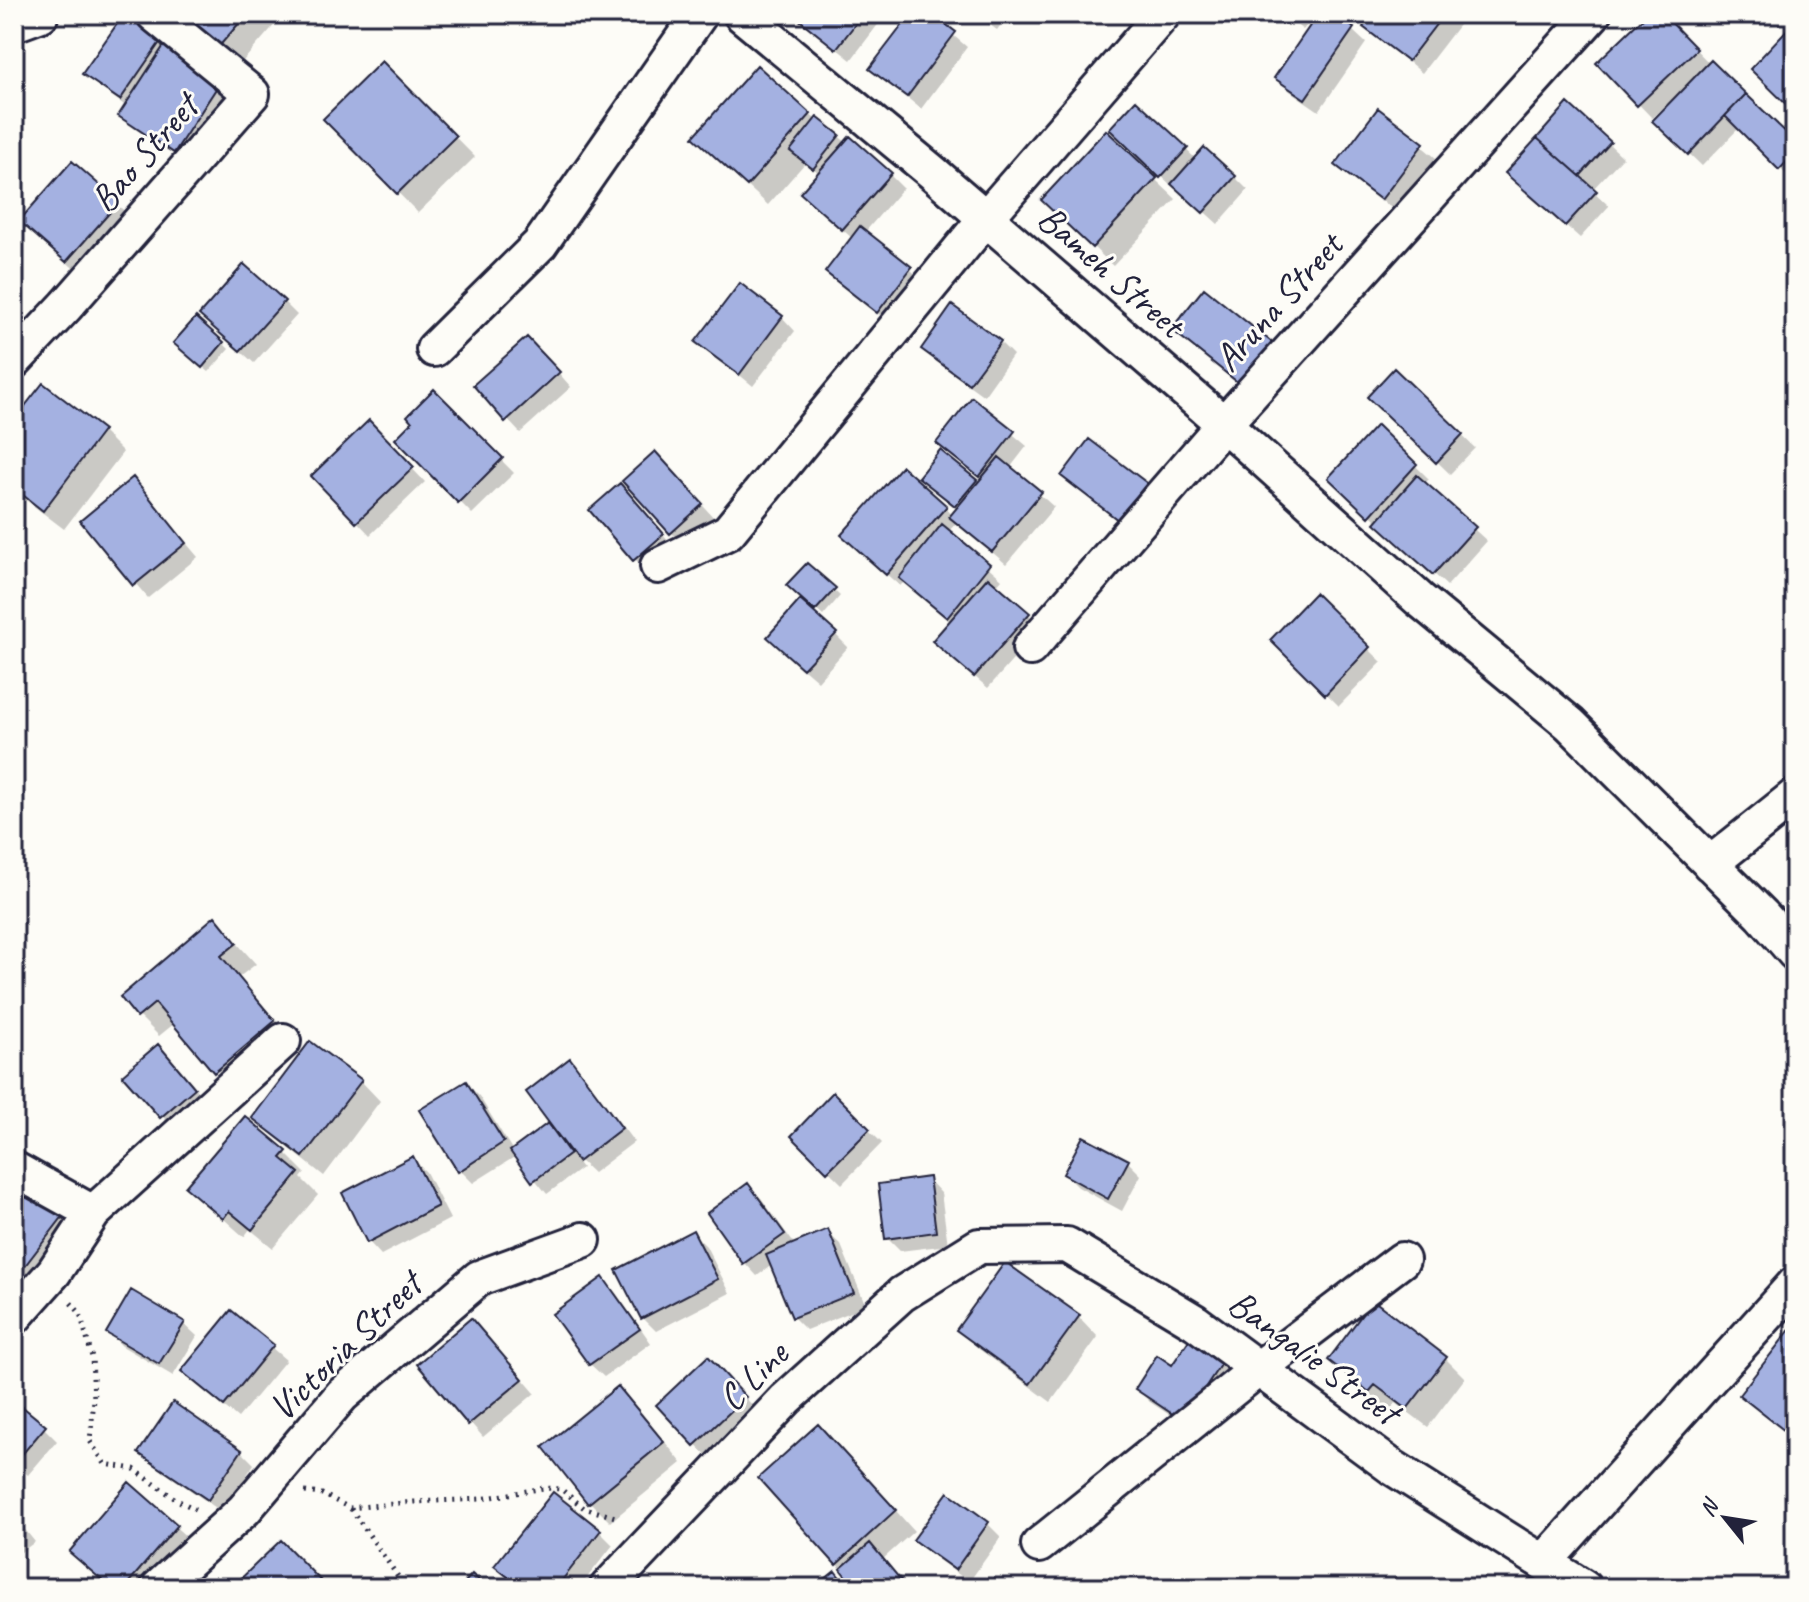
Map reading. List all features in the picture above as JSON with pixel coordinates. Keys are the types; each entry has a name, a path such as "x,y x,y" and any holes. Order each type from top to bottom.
{"street":[{"path":"14,24 41,14"},
{"name":"Bao Street","path":"14,361 252,94 154,14"},
{"path":"434,349 540,244 700,14"},
{"name":"Bameh Street","path":"741,14 986,218 1224,424 1419,599 1570,724 1762,915 1795,953"},
{"path":"658,566 728,532 986,218 1163,14"},
{"name":"Aruna Street","path":"1030,648 1224,424 1593,14"},
{"path":"1710,864 1795,796"},
{"path":"14,1317 54,1272 93,1213 283,1041"},
{"path":"14,1169 93,1213"},
{"name":"Victoria Street","path":"158,1588 229,1524 342,1395 479,1278 583,1240"},
{"name":"Bangalie Street","path":"979,1246 1067,1245 1195,1322 1392,1467 1584,1588"},
{"name":"C Line","path":"607,1588 786,1399 902,1294 979,1246"},
{"path":"1039,1545 1258,1369 1402,1260"},
{"path":"1545,1561 1795,1284"}],"path":[{"path":"54,1272 62,1295 80,1313 88,1338 94,1399 90,1441 105,1464 134,1469 177,1500 229,1524"},
{"path":"264,1487 322,1494 350,1508 406,1588"},
{"path":"350,1508 481,1499 544,1488 561,1489 584,1508 615,1517"}],"building":[{"path":"124,14 136,14 165,35 120,100 82,74"},
{"path":"176,14 247,14 216,50"},
{"path":"792,14 863,14 836,49"},
{"path":"911,14 932,14 956,32 907,97 869,69"},
{"path":"1318,14 1333,14 1354,28 1305,99 1274,78"},
{"path":"1373,14 1444,14 1408,61 1363,27"},
{"path":"1647,14 1663,14 1697,49 1637,106 1596,63"},
{"path":"1795,21 1795,113 1750,69"},
{"path":"165,44 221,81 174,153 118,116"},
{"path":"1711,60 1746,94 1688,155 1652,121"},
{"path":"382,61 456,136 397,194 323,119"},
{"path":"757,65 811,114 747,186 693,137"},
{"path":"1746,94 1795,141 1795,153 1779,170 1725,116"},
{"path":"1136,100 1188,148 1160,178 1109,129"},
{"path":"1568,103 1611,142 1580,176 1537,138"},
{"path":"1378,108 1424,143 1381,200 1335,165"},
{"path":"817,117 840,135 813,169 790,151"},
{"path":"1106,130 1157,178 1092,248 1041,200"},
{"path":"850,136 892,173 842,230 800,193"},
{"path":"1537,138 1597,191 1565,226 1505,173"},
{"path":"1204,147 1236,176 1203,213 1171,184"},
{"path":"72,161 119,202 66,262 19,221"},
{"path":"860,226 912,267 877,313 825,272"},
{"path":"244,264 285,301 240,351 199,315"},
{"path":"740,283 783,316 739,375 695,342"},
{"path":"1204,288 1274,344 1241,385 1171,329"},
{"path":"952,305 1001,341 969,384 921,349"},
{"path":"196,317 224,342 202,368 173,343"},
{"path":"527,337 560,372 505,422 473,385"},
{"path":"1394,368 1463,434 1436,463 1367,397"},
{"path":"43,383 104,430 43,511 14,488 14,420"},
{"path":"434,389 503,458 458,503 395,439 412,422 407,416"},
{"path":"972,397 1015,431 979,477 936,443"},
{"path":"369,420 414,467 356,523 311,476"},
{"path":"1377,425 1417,464 1369,517 1328,478"},
{"path":"1089,439 1147,483 1118,520 1061,476"},
{"path":"940,450 977,480 955,506 918,477"},
{"path":"655,451 703,504 670,534 622,481"},
{"path":"999,457 1042,492 992,552 949,517"},
{"path":"902,466 947,506 886,575 841,535"},
{"path":"1417,475 1476,527 1433,575 1375,523"},
{"path":"133,477 186,543 133,586 80,521"},
{"path":"620,483 664,534 633,561 589,510"},
{"path":"942,524 990,564 947,618 899,578"},
{"path":"807,563 836,588 815,611 786,585"},
{"path":"988,577 1030,613 974,677 932,641"},
{"path":"1315,593 1370,647 1325,695 1270,640"},
{"path":"800,600 837,633 803,669 767,637"},
{"path":"215,916 237,943 221,956 275,1021 214,1073 155,1003 137,1018 120,997"},
{"path":"310,1041 362,1080 303,1157 252,1118"},
{"path":"158,1044 195,1088 160,1118 122,1075"},
{"path":"570,1058 622,1128 578,1162 526,1092"},
{"path":"466,1081 504,1142 458,1172 419,1110"},
{"path":"833,1092 870,1129 827,1172 791,1136"},
{"path":"245,1116 287,1151 281,1158 299,1173 252,1230 229,1211 223,1219 185,1187"},
{"path":"548,1123 570,1154 532,1182 510,1151"},
{"path":"1083,1136 1129,1160 1108,1199 1063,1174"},
{"path":"413,1156 438,1206 367,1243 342,1193"},
{"path":"929,1177 936,1232 885,1239 878,1184"},
{"path":"14,1179 64,1215 14,1280"},
{"path":"748,1183 785,1234 743,1264 707,1213"},
{"path":"828,1229 854,1293 792,1318 766,1255"},
{"path":"693,1230 718,1279 641,1319 616,1270"},
{"path":"1005,1262 1080,1315 1030,1384 956,1330"},
{"path":"603,1277 640,1329 589,1365 552,1314"},
{"path":"131,1290 185,1322 159,1364 106,1333"},
{"path":"1373,1300 1447,1357 1407,1409 1375,1385 1369,1392 1328,1360"},
{"path":"231,1310 274,1345 224,1406 181,1371"},
{"path":"471,1318 523,1379 468,1425 417,1364"},
{"path":"1792,1327 1795,1329 1795,1439 1739,1395"},
{"path":"1189,1340 1222,1362 1183,1421 1135,1389 1157,1355 1172,1365"},
{"path":"708,1356 746,1397 694,1446 656,1405"},
{"path":"618,1386 664,1442 588,1504 543,1447"},
{"path":"173,1402 242,1450 208,1500 138,1453"},
{"path":"18,1403 46,1426 14,1464 14,1407"},
{"path":"818,1424 896,1510 836,1565 758,1478"},
{"path":"129,1482 178,1525 124,1588 111,1588 69,1552"},
{"path":"553,1492 601,1530 556,1588 522,1588 494,1566"},
{"path":"948,1492 989,1522 955,1570 913,1540"},
{"path":"14,1515 23,1528 14,1534"},
{"path":"281,1540 323,1583 317,1588 231,1588"},
{"path":"870,1543 905,1585 901,1588 855,1588 840,1569"},
{"path":"835,1571 848,1588 814,1588"},
{"path":"472,1574 488,1588 460,1588"}]}
